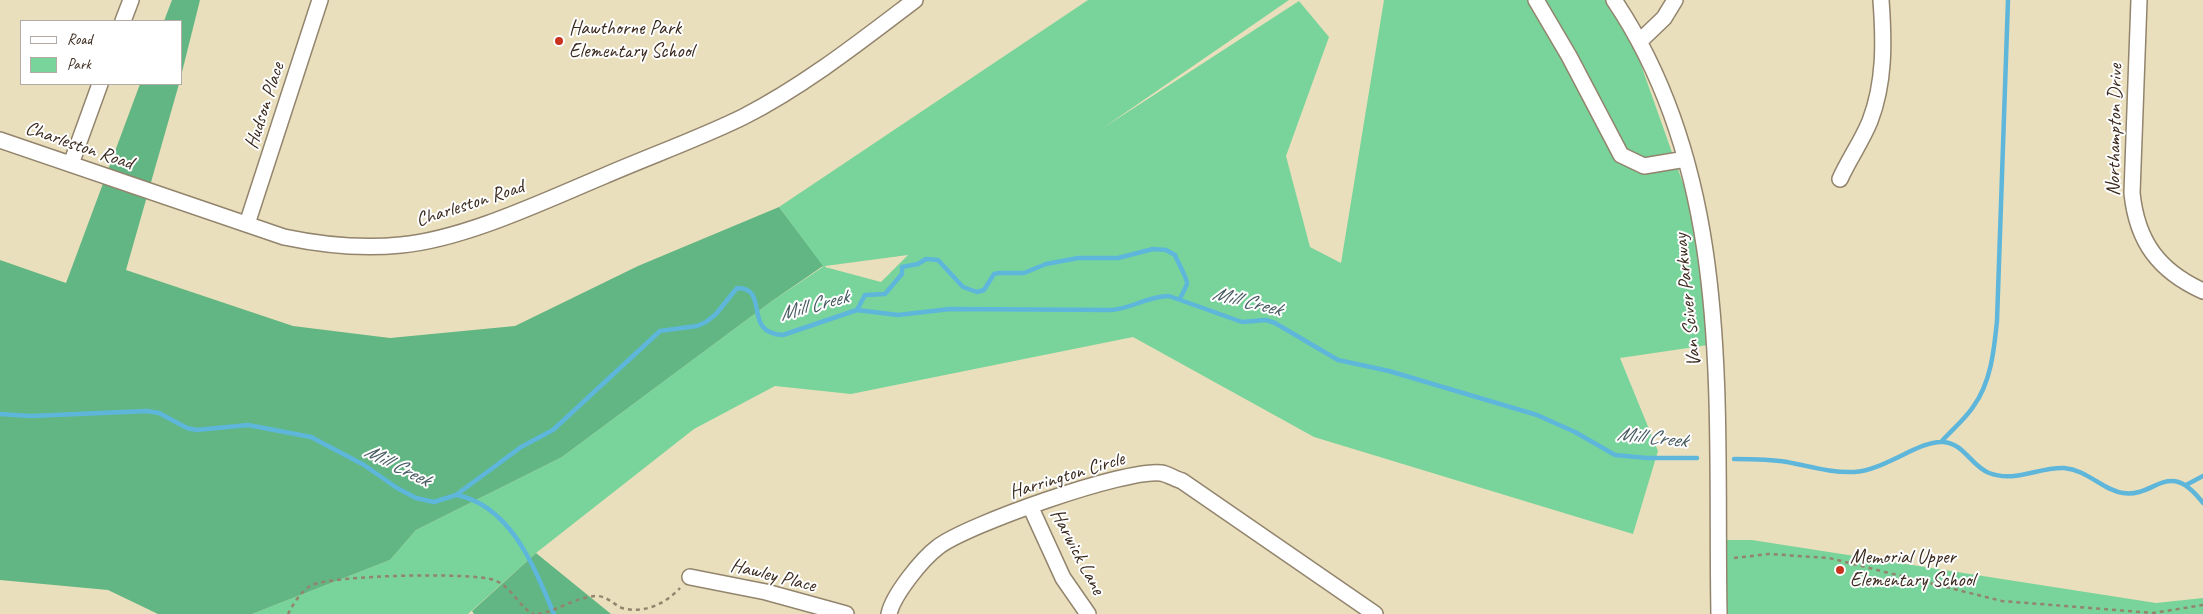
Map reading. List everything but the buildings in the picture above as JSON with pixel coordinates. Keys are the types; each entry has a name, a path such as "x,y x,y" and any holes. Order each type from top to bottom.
{"street":[{"path":"123,20 131,0"},
{"name":"Hudson Place","path":"247,224 320,0"},
{"name":"Charleston Road","path":"0,140 284,237 314,243 372,246 430,241 576,190 744,116 812,74 915,0"},
{"path":"1536,0 1569,56 1621,154 1644,166 1686,159"},
{"name":"Van Sciver Parkway","path":"1614,0 1640,40 1668,104 1686,159 1708,259 1713,301 1718,422 1719,614"},
{"path":"1640,40 1664,18 1675,0"},
{"path":"1840,179 1869,121 1875,104 1883,48 1881,0"},
{"name":"Northampton Drive","path":"2139,0 2132,193 2134,215 2141,236 2153,255 2179,279 2203,292"},
{"path":"71,164 100,85"},
{"name":"Harrington Circle","path":"889,614 909,579 937,547 955,536 1101,484 1137,475 1160,473 1182,481 1376,614"},
{"name":"Harwick Lane","path":"1031,508 1063,578 1088,614"},
{"name":"Hawley Place","path":"690,577 766,592 846,614"}],"path":[{"path":"1719,559 1769,554 1829,558 2002,601 2153,613 2203,605"},
{"path":"288,614 293,604 310,586 325,581 361,578 467,577 495,580 517,597 528,612 534,614"},
{"path":"538,614 596,596 607,598 622,608 636,612 651,610 669,600 690,577"}],"green space":[{"path":"172,0 200,0 182,72 182,20 164,20"},
{"path":"1088,0 1289,0 1103,128 1299,1 1329,37 1286,156 1310,247 1341,263 1384,0 1618,0 1708,254 1715,344 1620,358 1658,451 1633,534 1314,437 1133,337 851,394 775,386 694,429 536,553 468,614 252,614 390,560 416,530 562,457 772,301 823,267 779,207","holes":["908,255 881,282 825,267 825,266"]},
{"path":"140,85 179,85 126,270 293,326 390,338 515,326 638,266 779,207 823,266 772,301 562,457 416,530 390,560 252,614 158,614 108,590 0,580 0,260 66,283"},
{"name":"Memorial Upper Elementary School","path":"1717,540 1752,540 2156,603 2203,598 2203,614 1718,614"},
{"path":"536,553 611,614 474,614 472,611"}],"waterway":[{"path":"1942,441 1966,416 1979,397 1988,377 1995,344 2008,0"},
{"path":"857,310 865,295 885,294 902,274 902,267 918,264 926,259 938,260 963,287 977,292 984,290 994,274 1024,273 1046,264 1078,258 1118,258 1153,249 1166,250 1175,255 1187,282 1180,299"},
{"name":"Mill Creek","path":"0,414 31,416 147,411 159,413 187,428 197,430 248,425 311,437 364,465 397,488 416,498 434,502 456,495 521,447 553,430 660,331 697,326 706,322 716,314 737,288 747,290 753,295 763,327 770,332 783,335 857,310 898,315 950,309 1112,310 1154,298 1169,296 1242,322 1266,320 1275,323 1338,360 1389,371 1537,415 1575,432 1615,455 1647,458 1697,458"},
{"name":"Mill Creek","path":"1734,459 1774,460 1828,470 1854,472 1877,467 1923,446 1943,442 1957,446 1983,470 1999,476 2017,476 2054,468 2064,468 2080,472 2108,488 2123,493 2134,493 2171,481 2180,483 2191,490 2203,503"},
{"path":"2186,485 2203,476"},
{"path":"456,495 475,501 492,511 506,525 529,559 554,614"}],"place":[{"name":"Hawthorne Park Elementary School","path":"559,41"},
{"name":"Memorial Upper Elementary School","path":"1840,570"}]}
